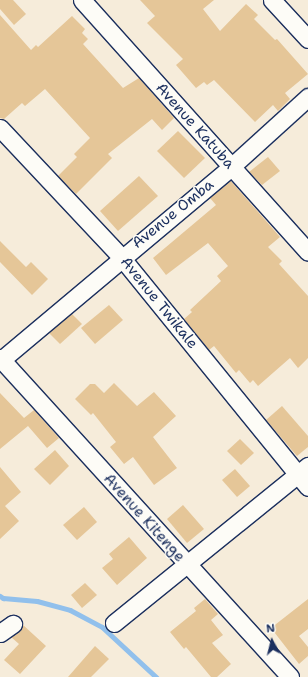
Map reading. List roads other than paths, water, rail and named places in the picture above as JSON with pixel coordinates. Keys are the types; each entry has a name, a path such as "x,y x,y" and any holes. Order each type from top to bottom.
{"street":[{"name":"Avenue Katuba","path":"82,0 308,252"},
{"path":"272,0 308,39"},
{"name":"Avenue Omba","path":"1,359 121,257 232,166 308,97"},
{"name":"Avenue Twikale","path":"0,128 121,257 305,476"},
{"name":"Avenue Kitenge","path":"1,359 186,565 290,677"},
{"path":"114,623 186,565 305,476"}],"waterway":[{"path":"0,596 3,598 37,601 70,610 102,627 156,677"}]}
